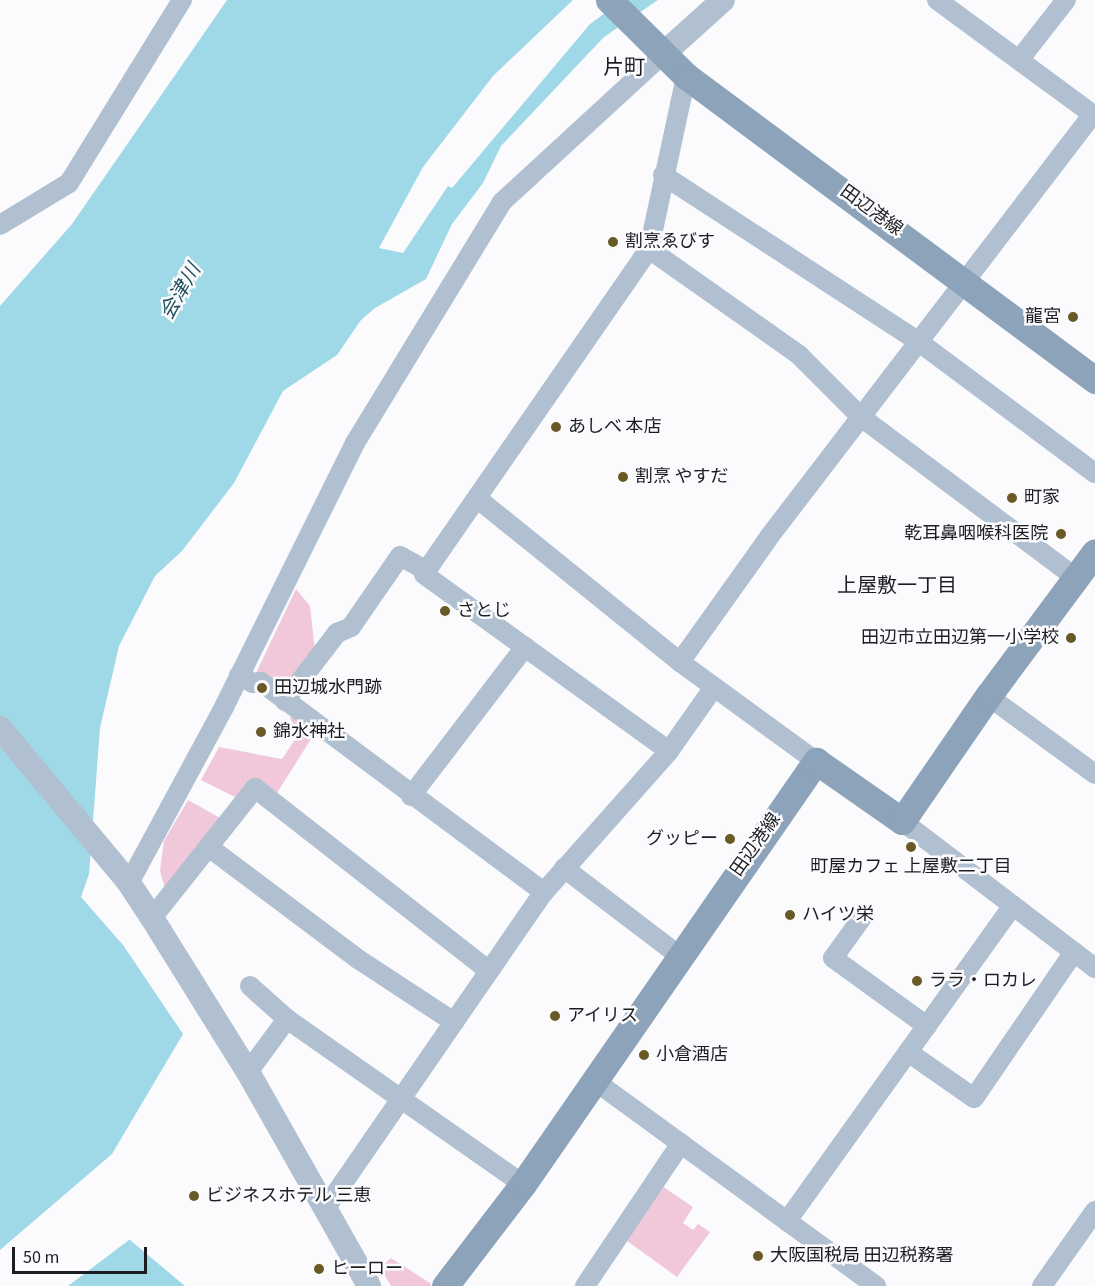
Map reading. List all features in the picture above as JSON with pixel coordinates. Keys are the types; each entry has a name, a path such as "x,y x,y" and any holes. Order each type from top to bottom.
{"main road":[{"name":"田辺港線","path":"609,0 655,48 687,76 966,281 1095,380"},
{"path":"816,760 902,821 988,696 1095,552"},
{"name":"田辺港線","path":"446,1286 523,1184 678,955 816,760"}],"street":[{"path":"0,225 69,183 182,0"},
{"path":"129,883 239,675 355,443 502,202 655,48 723,0"},
{"path":"680,662 861,417 1094,115 937,0"},
{"path":"1019,60 1066,0"},
{"path":"669,751 424,574 649,249 663,175 687,76"},
{"path":"663,175 919,342 1095,473"},
{"path":"649,249 800,355 861,417 1076,578"},
{"path":"478,499 680,662 816,760"},
{"path":"285,701 337,633 351,627 400,556 427,571"},
{"path":"411,796 525,647"},
{"path":"239,675 253,683 261,682 411,796 544,892"},
{"path":"324,1209 544,892 669,751 714,687"},
{"path":"988,696 1095,774"},
{"path":"0,728 129,883 248,1072 369,1286"},
{"path":"152,918 210,848 255,788 489,971"},
{"path":"902,821 1095,968"},
{"path":"210,848 358,959 454,1022"},
{"path":"564,868 678,955"},
{"path":"787,1221 1014,905"},
{"path":"864,915 833,958 927,1026"},
{"path":"908,1052 974,1098 1074,952"},
{"path":"250,986 287,1019 403,1097 523,1184"},
{"path":"248,1072 287,1019"},
{"path":"594,1081 787,1221 864,1282"},
{"path":"585,1286 681,1143"},
{"path":"1042,1286 1095,1211"}],"shaded area":[{"path":"296,589 310,606 315,651 284,690 256,673"},
{"path":"293,714 316,731 277,793 265,785 237,798 201,780 219,747 282,759 298,735 290,718"},
{"path":"188,800 222,819 172,886 164,886 160,870 164,841"},
{"path":"659,1184 693,1207 683,1223 693,1230 698,1224 710,1232 677,1277 623,1238"},
{"path":"391,1258 430,1283 431,1286 391,1286 380,1268"}],"water":[{"name":"会津川","path":"227,0 573,0 493,76 423,167 379,248 403,253 448,186 452,188 590,24 623,0 658,0 604,37 501,146 483,183 452,224 426,279 375,308 361,320 337,355 283,391 234,483 182,551 155,576 119,646 100,728 89,874 81,897 123,945 183,1034 112,1154 0,1250 0,306 72,224"},
{"path":"129,1240 185,1286 68,1286"}],"place":[{"name":"割烹ゑびす","path":"613,242"},
{"name":"龍宮","path":"1073,317"},
{"name":"あしべ 本店","path":"556,427"},
{"name":"割烹 やすだ","path":"623,477"},
{"name":"町家","path":"1012,498"},
{"name":"乾耳鼻咽喉科医院","path":"1061,534"},
{"name":"さとじ","path":"445,611"},
{"name":"田辺市立田辺第一小学校","path":"1071,638"},
{"name":"田辺城水門跡","path":"262,688"},
{"name":"錦水神社","path":"261,732"},
{"name":"グッピー","path":"730,839"},
{"name":"町屋カフェ 上屋敷二丁目","path":"911,847"},
{"name":"ハイツ栄","path":"790,915"},
{"name":"ララ・ロカレ","path":"917,981"},
{"name":"アイリス","path":"555,1016"},
{"name":"小倉酒店","path":"644,1055"},
{"name":"ビジネスホテル 三恵","path":"194,1196"},
{"name":"大阪国税局 田辺税務署","path":"758,1256"},
{"name":"ヒーロー","path":"319,1269"}],"district":[{"name":"片町","path":"624,67"},
{"name":"上屋敷一丁目","path":"897,586"}]}
